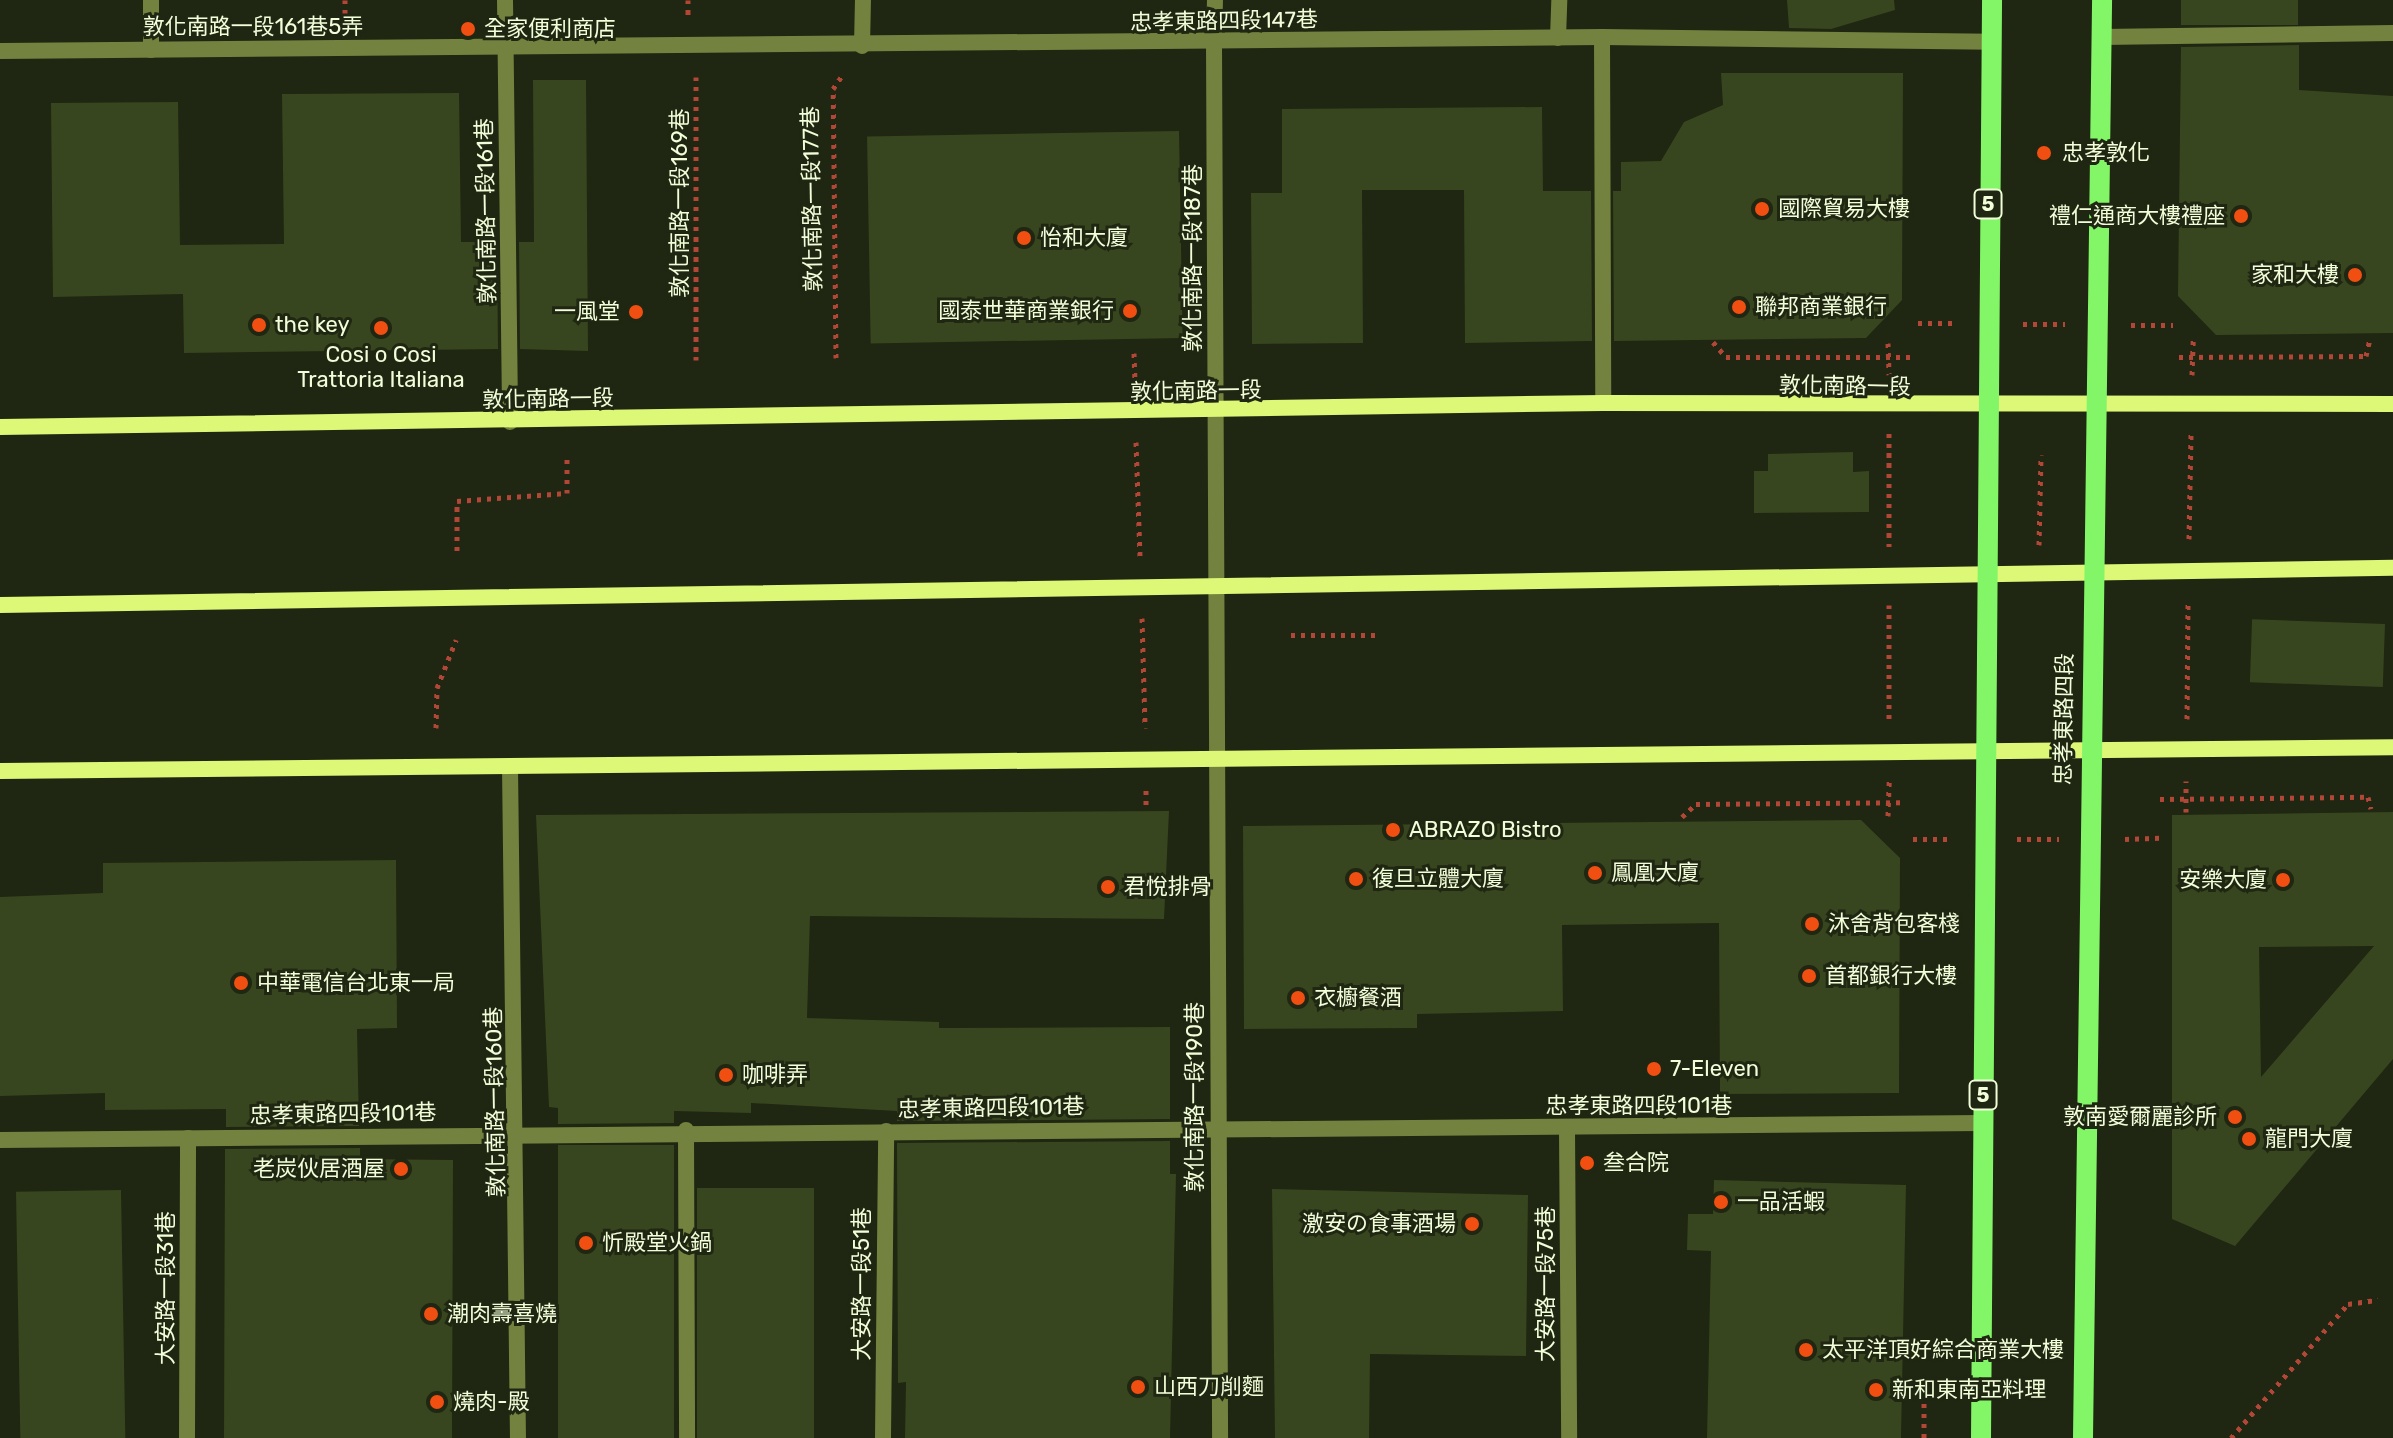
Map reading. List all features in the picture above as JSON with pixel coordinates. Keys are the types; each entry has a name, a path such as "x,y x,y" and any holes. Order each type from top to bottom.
{"main road":[{"name":"5","path":"1981,1438 1983,752 1992,0"},
{"name":"忠孝東路四段","path":"2083,1438 2087,750 2090,570 2102,325 2102,0"},
{"name":"敦化南路一段","path":"0,427 1216,412 1603,403 1988,408 2393,404"},
{"path":"0,605 1215,589 2090,570 2393,568"},
{"path":"0,771 1215,756 2393,747"}],"street":[{"path":"151,0 151,50"},
{"name":"敦化南路一段161巷","path":"505,0 510,422"},
{"path":"862,46 863,0"},
{"name":"敦化南路一段187巷","path":"1215,0 1215,756"},
{"path":"1558,38 1559,0"},
{"path":"2101,37 2393,33"},
{"path":"1602,37 1603,403"},
{"name":"忠孝東路四段147巷","path":"505,47 1214,43 1602,37 1991,42"},
{"name":"敦化南路一段161巷5弄","path":"0,51 505,47"},
{"name":"敦化南路一段190巷","path":"1215,756 1220,1438"},
{"name":"敦化南路一段160巷","path":"510,766 519,1135 518,1438"},
{"name":"忠孝東路四段101巷","path":"0,1140 519,1135 686,1130 1567,1129 1983,1123"},
{"name":"大安路一段75巷","path":"1567,1129 1569,1438"},
{"path":"686,1130 687,1438"},
{"name":"大安路一段51巷","path":"883,1438 886,1131"},
{"name":"大安路一段31巷","path":"187,1438 188,1138"}],"path":[{"name":"敦化南路一段169巷","path":"696,46 696,360"},
{"name":"敦化南路一段177巷","path":"836,358 833,89 862,46"},
{"path":"1918,323 2173,325"},
{"path":"2179,357 2366,356 2370,339"},
{"path":"1713,342 1726,357 1915,357"},
{"path":"2190,513 2191,437"},
{"path":"1889,441 1889,523"},
{"path":"2039,558 2041,455"},
{"path":"457,551 457,501 567,493 567,457"},
{"path":"1889,619 1889,701"},
{"path":"2187,697 2188,625"},
{"path":"1291,635 1376,635"},
{"path":"436,728 437,688 456,640"},
{"path":"2160,799 2368,797 2371,809"},
{"path":"1682,817 1696,804 1906,802"},
{"path":"1913,839 2160,838"},
{"path":"2231,1438 2348,1304 2378,1300"},
{"path":"1916,1384 1924,1394 1924,1438"}],"building":[{"path":"1787,0 1894,0 1895,10 1831,29 1789,28"},
{"path":"2181,0 2298,0 2298,25 2181,25"},
{"name":"禮仁通商大樓禮座","path":"2299,45 2299,90 2393,96 2393,333 2216,335 2178,296 2181,47"},
{"name":"國際貿易大樓","path":"1721,73 1903,73 1902,300 1866,338 1614,341 1613,191 1621,191 1621,162 1661,161 1684,122 1723,105"},
{"path":"533,80 586,80 588,351 520,349 519,242 534,242"},
{"path":"459,93 461,242 497,242 498,349 184,353 183,294 53,297 51,103 178,102 180,245 284,244 282,94"},
{"path":"1542,107 1543,191 1591,191 1592,341 1465,343 1464,190 1362,190 1363,343 1252,344 1251,193 1282,193 1282,109"},
{"name":"怡和大廈","path":"1179,131 1183,338 871,343 867,136"},
{"path":"1853,452 1853,472 1869,471 1869,512 1754,513 1754,471 1768,471 1768,454"},
{"path":"2252,619 2385,624 2383,687 2250,682"},
{"path":"1169,811 1164,919 810,916 807,1018 939,1022 939,1028 1170,1027 1170,1119 897,1121 897,1111 751,1103 751,1113 674,1111 674,1123 558,1124 558,1108 549,1107 536,815"},
{"path":"2393,812 2393,1059 2235,1246 2172,1219 2172,815","holes":["2374,946 2261,1077 2259,947"]},
{"path":"1861,820 1900,858 1899,1093 1720,1094 1719,923 1562,925 1563,1011 1417,1014 1417,1028 1244,1029 1243,826"},
{"name":"中華電信台北東一局","path":"396,860 397,1028 357,1029 359,1126 226,1127 226,1109 105,1110 105,1093 0,1096 0,897 103,893 103,863"},
{"path":"1170,1141 1170,1174 1176,1174 1170,1438 905,1438 906,1382 898,1383 897,1143"},
{"path":"558,1145 674,1145 674,1438 558,1438"},
{"path":"360,1148 360,1159 453,1160 452,1438 224,1438 225,1149"},
{"name":"太平洋頂好綜合商業大樓","path":"1714,1180 1906,1185 1901,1438 1707,1438 1711,1251 1687,1250 1688,1214 1713,1214"},
{"path":"697,1188 814,1188 814,1438 697,1438"},
{"path":"1272,1189 1528,1195 1526,1356 1370,1354 1369,1438 1275,1438"},
{"path":"121,1190 125,1438 20,1438 16,1192"}],"place":[{"name":"全家便利商店","path":"468,29"},
{"name":"忠孝敦化","path":"2044,153"},
{"name":"國際貿易大樓","path":"1762,209"},
{"name":"禮仁通商大樓禮座","path":"2241,216"},
{"name":"怡和大廈","path":"1024,238"},
{"name":"家和大樓","path":"2355,275"},
{"name":"聯邦商業銀行","path":"1739,307"},
{"name":"國泰世華商業銀行","path":"1130,311"},
{"name":"一風堂","path":"636,312"},
{"name":"the key","path":"259,325"},
{"name":"Cosi o Cosi Trattoria Italiana","path":"381,328"},
{"name":"ABRAZO Bistro","path":"1393,830"},
{"name":"鳳凰大廈","path":"1595,873"},
{"name":"復旦立體大廈","path":"1356,879"},
{"name":"安樂大廈","path":"2283,880"},
{"name":"君悅排骨","path":"1108,887"},
{"name":"沐舍背包客棧","path":"1812,924"},
{"name":"首都銀行大樓","path":"1809,976"},
{"name":"中華電信台北東一局","path":"241,983"},
{"name":"衣櫥餐酒","path":"1298,998"},
{"name":"7-Eleven","path":"1654,1069"},
{"name":"咖啡弄","path":"726,1075"},
{"name":"敦南愛爾麗診所","path":"2235,1117"},
{"name":"龍門大廈","path":"2249,1139"},
{"name":"叁合院","path":"1587,1163"},
{"name":"老炭伙居酒屋","path":"401,1169"},
{"name":"一品活蝦","path":"1721,1202"},
{"name":"激安の食事酒場","path":"1472,1224"},
{"name":"忻殿堂火鍋","path":"586,1243"},
{"name":"潮肉壽喜燒","path":"431,1314"},
{"name":"太平洋頂好綜合商業大樓","path":"1806,1350"},
{"name":"山西刀削麵","path":"1138,1387"},
{"name":"新和東南亞料理","path":"1876,1390"},
{"name":"燒肉-殿","path":"437,1402"}]}
